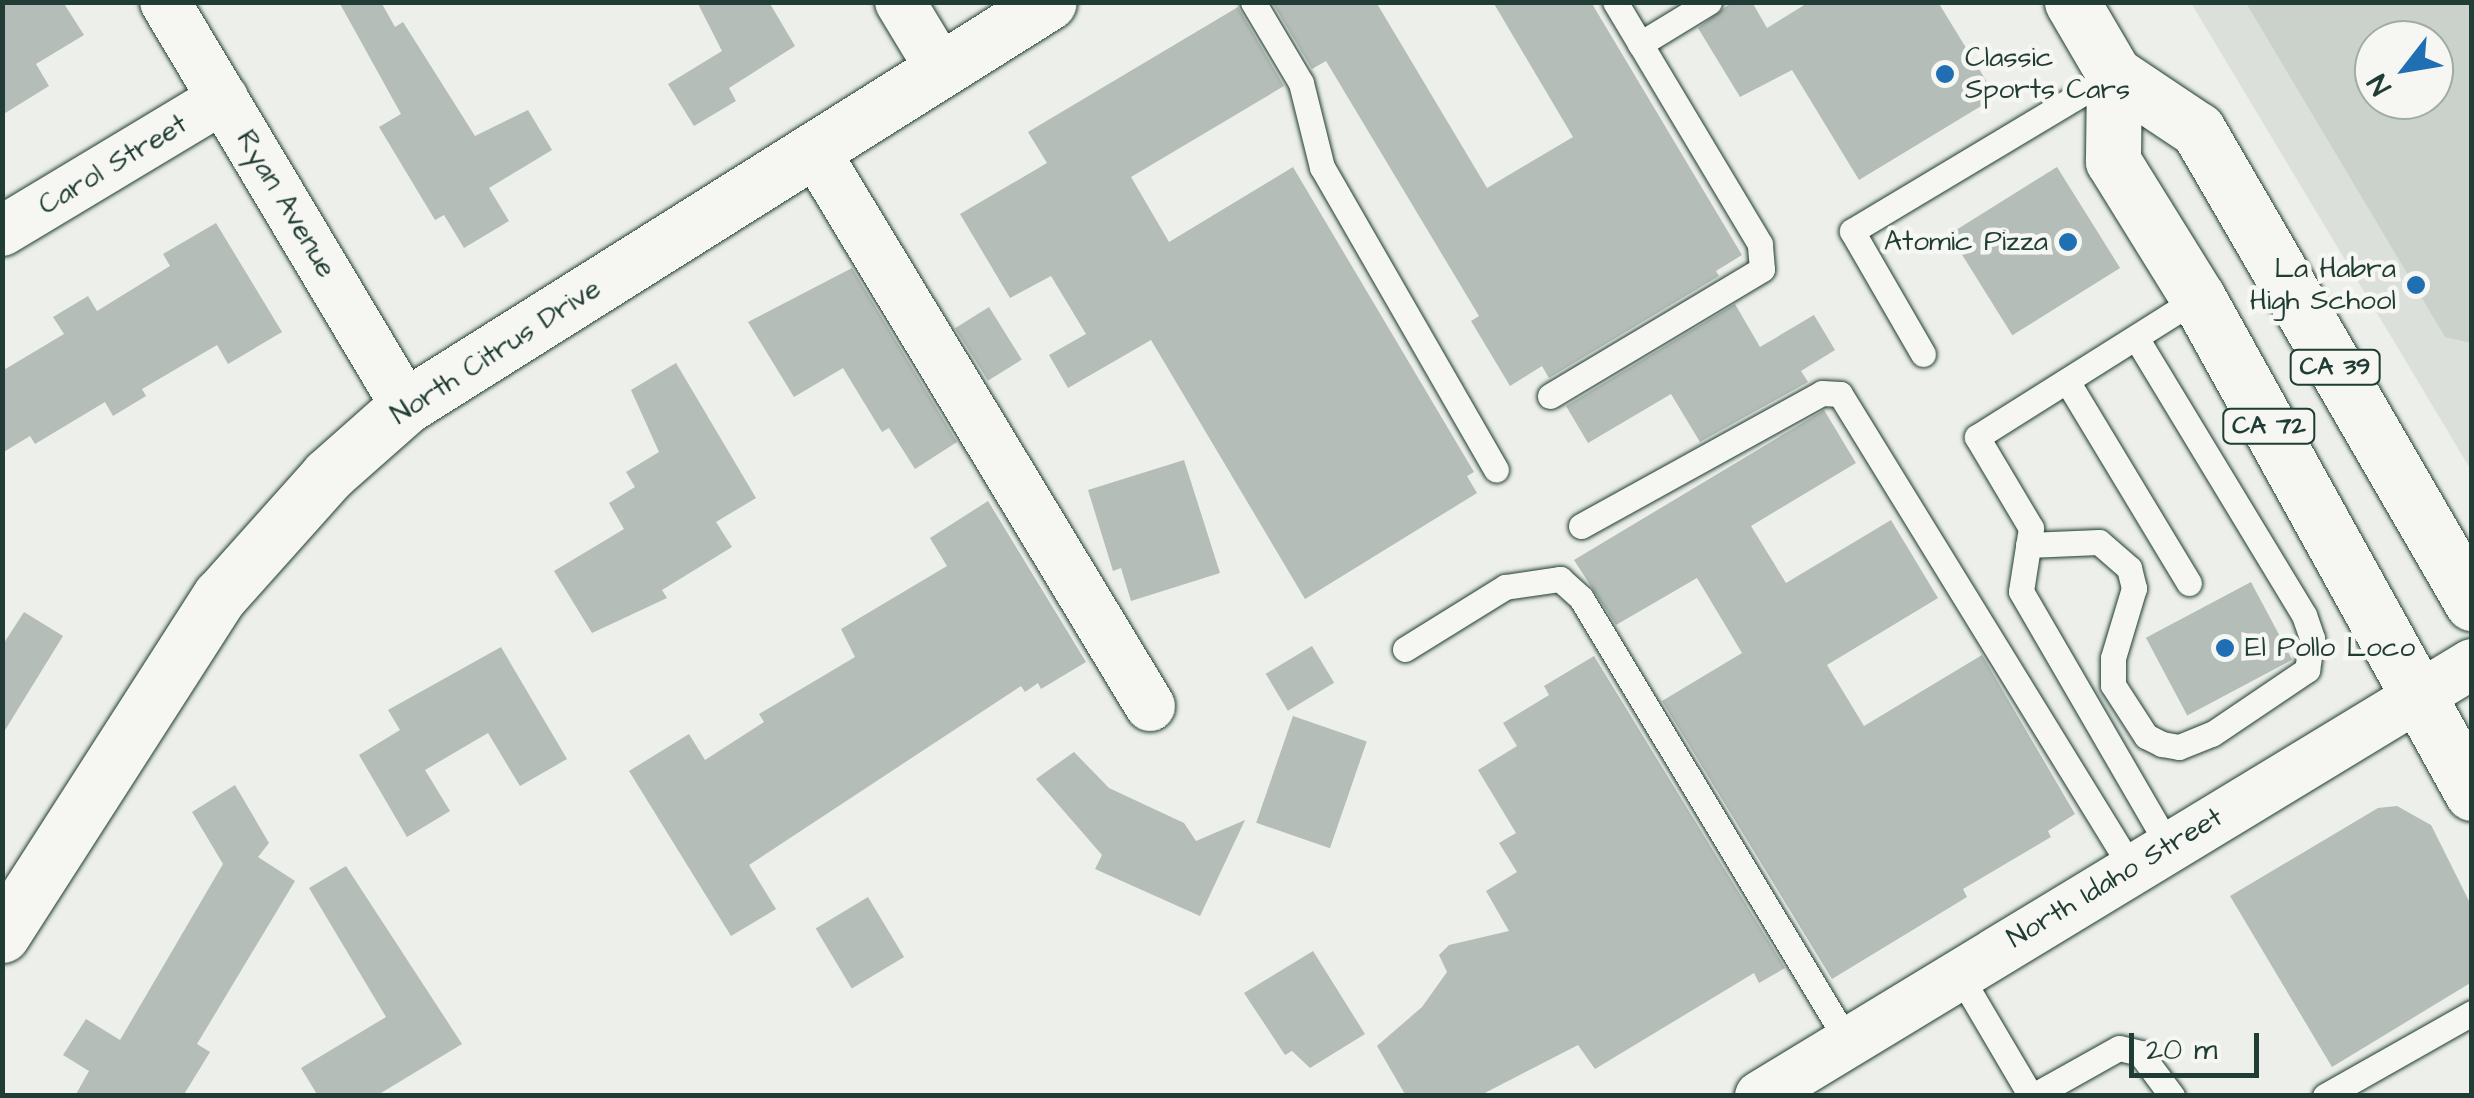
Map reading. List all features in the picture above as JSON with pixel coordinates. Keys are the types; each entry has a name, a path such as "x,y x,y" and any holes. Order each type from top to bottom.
{"main road":[{"name":"North Citrus Drive","path":"2,935 220,596 328,474 406,406 1049,2"},
{"name":"CA 39","path":"2072,2 2114,74 2198,130 2472,603"},
{"name":"CA 72","path":"2114,74 2113,162 2198,298 2420,695"},
{"path":"2420,695 2472,793"}],"street":[{"name":"Ryan Avenue","path":"165,2 406,406"},
{"path":"900,2 940,68"},
{"name":"Carol Street","path":"2,231 223,98"},
{"path":"813,148 1150,706"},
{"name":"North Idaho Street","path":"1760,1096 2472,664"}],"lane":[{"path":"1253,2 1301,83 1322,167 1496,469"},
{"path":"1550,396 1762,269 1760,244 1615,2"},
{"path":"1640,44 1709,2"},
{"path":"1923,354 1852,231 2114,74"},
{"path":"2150,856 2021,591 2030,528 1977,437 2198,298"},
{"path":"2028,545 2098,542 2128,568 2134,588 2113,658 2113,685 2146,736 2162,744 2179,747 2212,734 2307,670 2312,638 2304,615 2137,339"},
{"path":"2067,382 2188,583"},
{"path":"1581,526 1822,393 1840,394 2150,856"},
{"path":"1405,649 1505,587 1560,579 1581,598 1848,1042"},
{"path":"1959,974 2032,1096 2119,1048 2140,1053 2172,1096"},
{"path":"2323,1095 2472,1013"}],"shaded area":[{"name":"La Habra High School","path":"2191,3 2471,3 2471,470"},
{"path":"2246,3 2471,3 2471,343 2445,337"}],"building":[{"path":"2,2 63,2 84,35 36,64 49,86 2,115"},
{"path":"339,2 381,2 395,27 403,22 475,136 528,110 552,150 489,188 509,221 464,248 444,215 435,220 379,127 401,114"},
{"path":"697,2 769,2 795,46 729,88 736,101 694,126 668,84 722,51"},
{"path":"1272,2 1376,2 1487,188 1573,137 1493,2 1591,2 1742,255 1716,271 1719,276 1549,378 1542,366 1510,386 1471,321 1479,316 1326,61 1312,69"},
{"path":"1732,2 1752,2 1767,28 1809,2 1938,2 1996,97 1859,180 1792,70 1740,97 1698,28"},
{"path":"1238,7 1284,86 1131,177 1169,242 1293,167 1474,472 1467,476 1477,493 1305,599 1151,340 1068,388 1049,355 1086,334 1051,276 1010,298 960,214 1047,163 1028,132"},
{"path":"2057,167 2120,268 2012,335 1949,234"},
{"path":"216,223 282,332 228,364 217,345 142,389 146,396 113,416 105,402 35,444 30,436 2,453 2,371 64,334 53,317 88,296 97,311 170,266 163,254"},
{"path":"852,268 957,442 915,469 889,428 882,432 843,368 794,397 748,322"},
{"path":"1735,304 1760,347 1814,315 1835,350 1801,371 1808,382 1700,442 1671,394 1588,443 1566,406"},
{"path":"989,307 1022,360 988,381 955,328"},
{"path":"676,363 756,498 716,522 732,547 662,590 667,598 592,633 554,571 624,529 609,503 635,487 626,472 659,452 631,390"},
{"path":"1824,410 1856,463 1751,526 1786,583 1891,520 1938,598 1827,665 1864,726 1982,655 2075,814 2048,831 2051,837 1963,889 1967,897 1832,979 1662,701 1742,653 1697,578 1616,625 1574,560"},
{"path":"1184,460 1220,573 1131,601 1121,568 1113,571 1088,490"},
{"path":"988,501 1086,662 1041,689 1038,683 1025,692 1021,686 749,865 776,909 731,936 629,771 689,734 705,760 764,722 759,714 855,657 841,629 947,566 930,538"},
{"path":"2251,582 2292,660 2187,716 2146,638"},
{"path":"24,612 63,636 2,735 2,646"},
{"path":"1312,646 1334,683 1288,711 1266,674"},
{"path":"501,647 567,759 520,786 488,733 425,770 450,811 407,837 359,755 400,730 388,710"},
{"path":"1594,656 1785,968 1759,983 1754,973 1595,1069 1578,1045 1479,1096 1406,1096 1377,1046 1422,1007 1447,972 1439,955 1449,945 1509,931 1486,891 1517,872 1499,843 1516,833 1478,770 1517,746 1503,723 1549,695 1544,686"},
{"path":"1293,716 1367,741 1330,848 1256,823"},
{"path":"1074,752 1109,788 1184,823 1196,841 1245,820 1200,916 1095,869 1102,855 1036,779"},
{"path":"235,785 269,843 258,857 295,881 197,1044 210,1052 183,1096 75,1096 89,1071 63,1055 86,1019 120,1040 223,864 192,812"},
{"path":"2397,806 2431,825 2472,907 2472,982 2332,1067 2230,896 2378,808"},
{"path":"346,866 462,1044 376,1096 318,1096 301,1068 386,1017 309,888"},
{"path":"868,897 904,957 852,988 816,928"},
{"path":"1313,951 1365,1034 1310,1068 1292,1051 1285,1055 1244,993"}],"place":[{"name":"Classic Sports Cars","path":"1945,74"},
{"name":"Atomic Pizza","path":"2068,242"},
{"name":"La Habra High School","path":"2416,285"},
{"name":"El Pollo Loco","path":"2225,648"}]}
